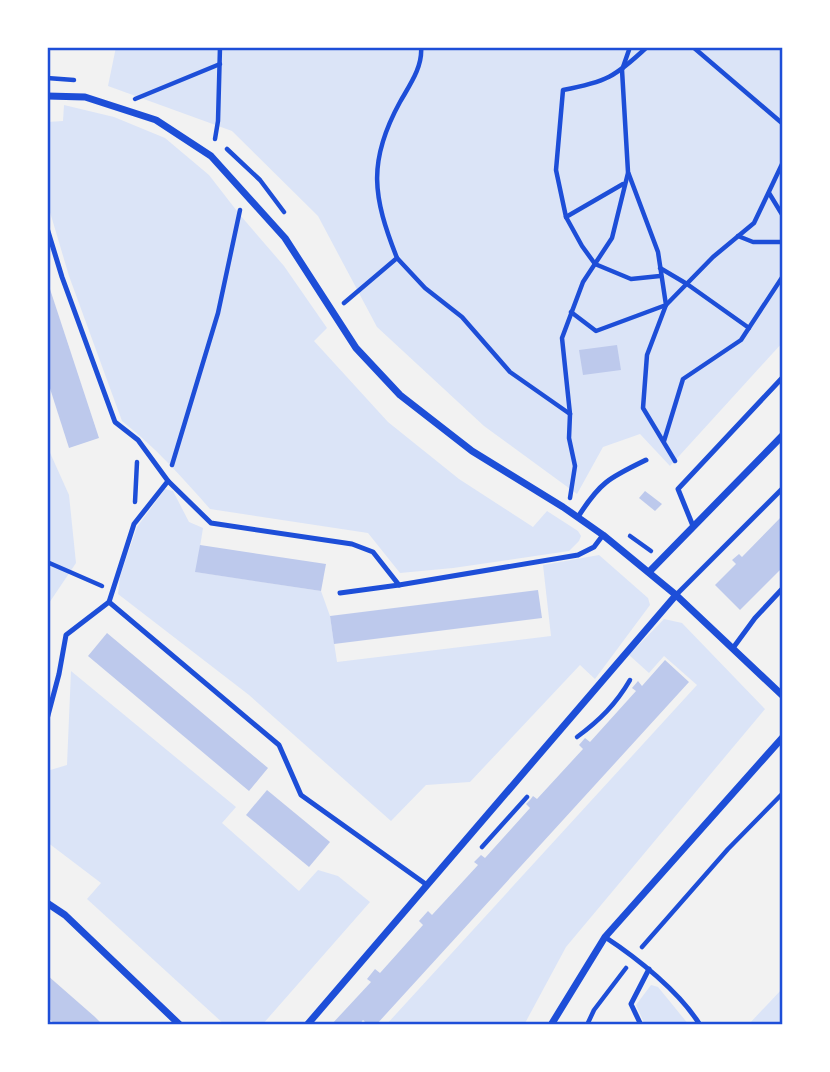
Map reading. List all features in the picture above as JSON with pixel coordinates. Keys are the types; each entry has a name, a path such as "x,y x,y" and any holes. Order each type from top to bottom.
{"street":[{"path":"47,96 85,97 156,120 211,156 285,238 356,348 400,395 472,450 564,507 603,535 676,595 783,696"},
{"path":"649,572 783,435"},
{"path":"307,1025 676,595"},
{"path":"551,1025 605,937 783,737"},
{"path":"47,903 65,915 180,1025"}],"lane":[{"path":"47,228 62,278 115,422 138,440 168,481 211,523 352,544 373,552 400,585"},
{"path":"693,526 678,489 783,377"},
{"path":"578,517 598,486 646,460"},
{"path":"47,719 60,674 66,635 109,602 134,524 168,481"},
{"path":"676,595 783,488"},
{"path":"340,593 578,555 594,547 603,535"},
{"path":"733,648 755,618 783,588"},
{"path":"109,602 279,745 301,794 428,885"},
{"path":"605,937 649,969 700,1025"},
{"path":"641,1025 631,1004 649,969"}],"path":[{"path":"215,139 220,47"},
{"path":"421,47 416,73 388,124 375,176 382,220 397,258 425,288 461,317 510,372 570,414"},
{"path":"630,47 622,70 628,172 658,253 666,305"},
{"path":"647,47 622,70 598,83 564,90 556,170 566,217 595,264 631,279 660,276"},
{"path":"693,47 783,124"},
{"path":"134,99 220,64"},
{"path":"47,78 79,81"},
{"path":"123,95 147,104"},
{"path":"205,132 254,173 285,214"},
{"path":"675,461 643,408 647,355 666,305 713,257 754,223 783,162"},
{"path":"564,507 571,496 575,466 569,438 570,414 562,338 583,282 612,238 628,172"},
{"path":"566,217 625,184"},
{"path":"168,481 218,313 243,192"},
{"path":"769,192 783,216"},
{"path":"738,236 753,243 783,242"},
{"path":"344,303 397,258"},
{"path":"659,268 687,284 749,328"},
{"path":"663,442 683,379 741,340 783,276"},
{"path":"338,293 351,312"},
{"path":"571,312 596,331 666,305"},
{"path":"134,524 138,440"},
{"path":"561,489 586,505"},
{"path":"47,562 112,591"},
{"path":"577,737 600,721 617,702 630,680"},
{"path":"587,1025 594,1010 634,956 728,849 783,793"},
{"path":"475,855 527,797"}],"shaded area":[{"path":"116,47 783,47 783,342 670,466 640,434 603,447 577,494 484,426 377,327 318,216 232,131 108,86"},
{"path":"64,105 114,117 165,138 209,175 284,266 327,328 314,341 388,422 459,479 533,527 547,511 578,531 581,536 579,541 569,551 400,573 368,533 210,509 157,452 122,421 69,276 47,202 47,122 63,121"},
{"path":"47,446 69,495 76,563 47,606"},
{"path":"165,489 173,491 189,522 203,528 196,572 321,591 330,616 337,662 551,636 543,565 599,555 648,598 650,605 595,679 580,665 470,782 426,785 391,821 249,695 118,594 120,576 137,527"},
{"path":"664,619 682,623 765,709 566,947 524,1025 386,1025 697,685 664,656 649,673 629,655"},
{"path":"71,671 236,807 222,823 299,891 318,870 338,876 370,902 262,1025 225,1025 87,899 101,883 47,842 47,771 67,765"},
{"path":"651,985 658,987 689,1025 645,1025 636,1005"},
{"path":"783,988 783,1025 748,1025"}],"building":[{"path":"47,280 99,438 69,448 47,379"},
{"path":"617,345 621,370 583,375 579,350"},
{"path":"645,491 662,504 655,511 639,498"},
{"path":"783,515 783,567 740,610 715,585 736,564 732,560 739,554 742,557"},
{"path":"200,545 326,564 321,591 195,572"},
{"path":"538,590 542,618 334,644 330,616"},
{"path":"107,633 268,768 249,791 88,656"},
{"path":"665,660 689,682 376,1025 368,1025 363,1020 359,1025 331,1025 371,982 367,979 375,969 380,973 423,925 419,921 428,911 432,915 478,865 474,862 481,855 485,858 530,808 526,804 533,796 537,799 583,749 579,745 585,738 590,742 636,691 632,688 638,681 642,686"},
{"path":"267,790 330,842 309,867 246,815"},
{"path":"47,975 103,1025 56,1025 47,1017"}]}
